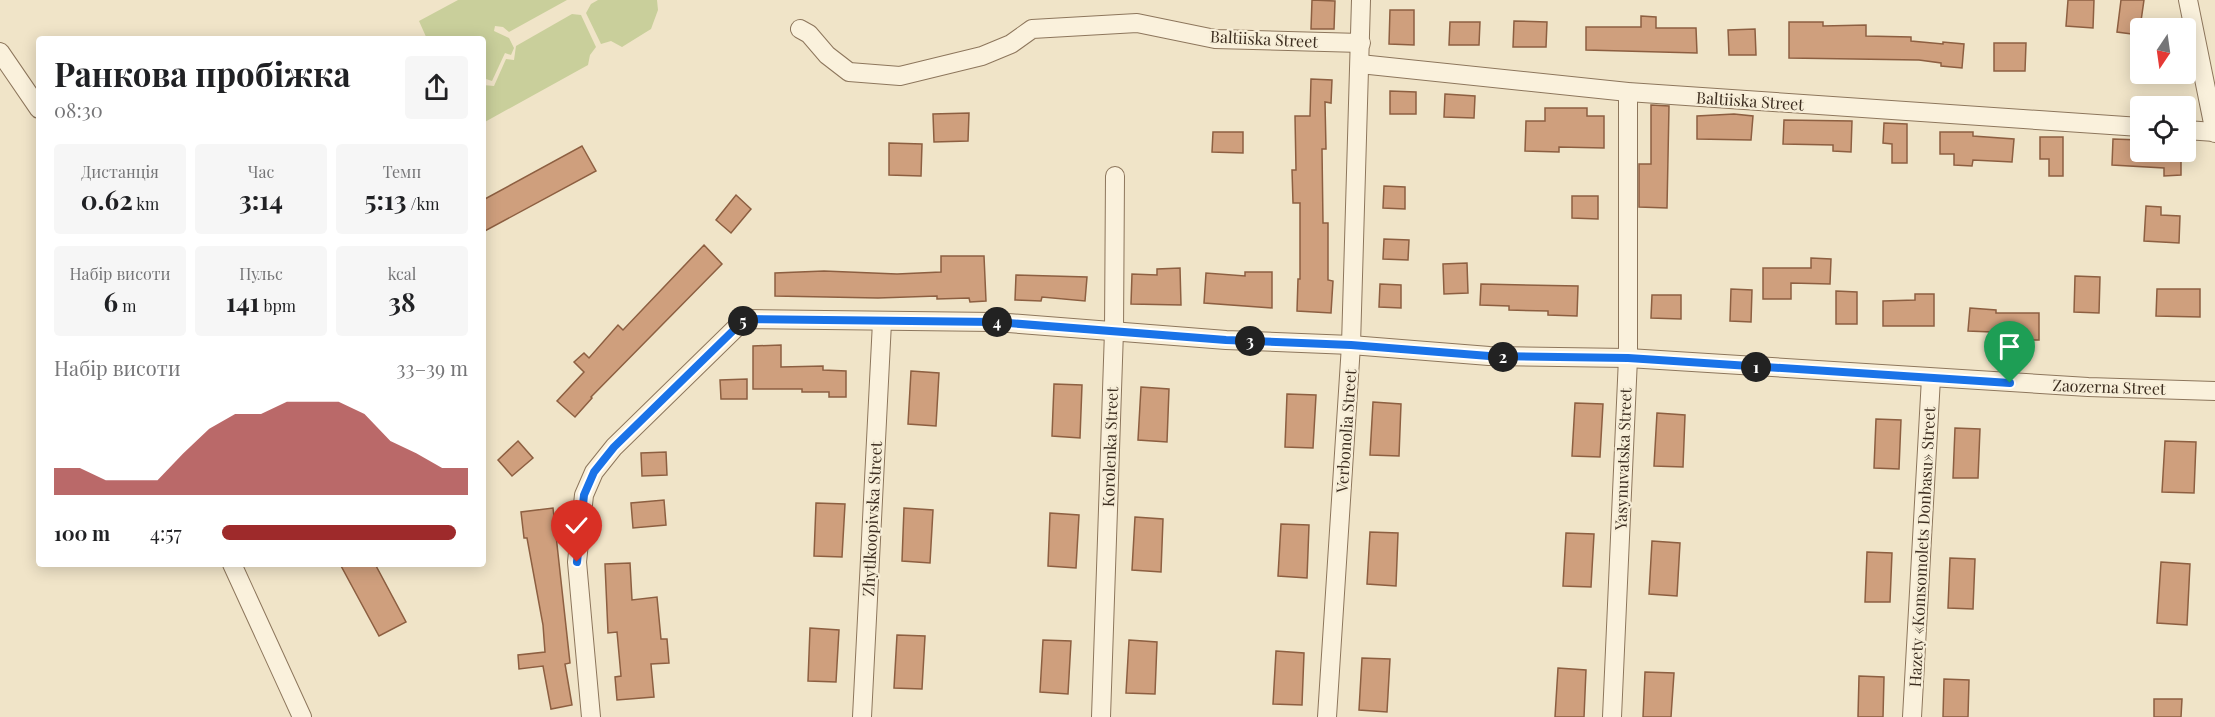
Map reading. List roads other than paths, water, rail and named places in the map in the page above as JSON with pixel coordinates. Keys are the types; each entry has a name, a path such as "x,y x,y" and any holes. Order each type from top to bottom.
{"street":[{"name":"Verbonolia Street","path":"1327,717 1351,345 1361,0"},
{"path":"2188,0 2215,132 2196,131"},
{"name":"Baltiiska Street","path":"800,29 809,34 827,55 849,72 900,76 982,56 1011,44 1032,29 1137,23 1215,39 1360,43"},
{"path":"0,52 36,105"},
{"name":"Baltiiska Street","path":"1360,64 1628,92 2130,126"},
{"name":"Yasynuvatska Street","path":"1612,717 1628,358 1628,92"},
{"name":"Korolenka Street","path":"1101,717 1114,331 1114,176"},
{"name":"Zaozerna Street","path":"591,717 577,562 584,495 594,472 614,447 745,319 995,322 1226,340 1351,345 1489,356 1628,358 2088,387 2215,391"},
{"name":"Zhytlkoopivska Street","path":"862,717 882,322"},
{"name":"Hazety «Komsomolets Donbasu» Street","path":"1912,717 1931,378"},
{"path":"233,567 302,717"}]}
